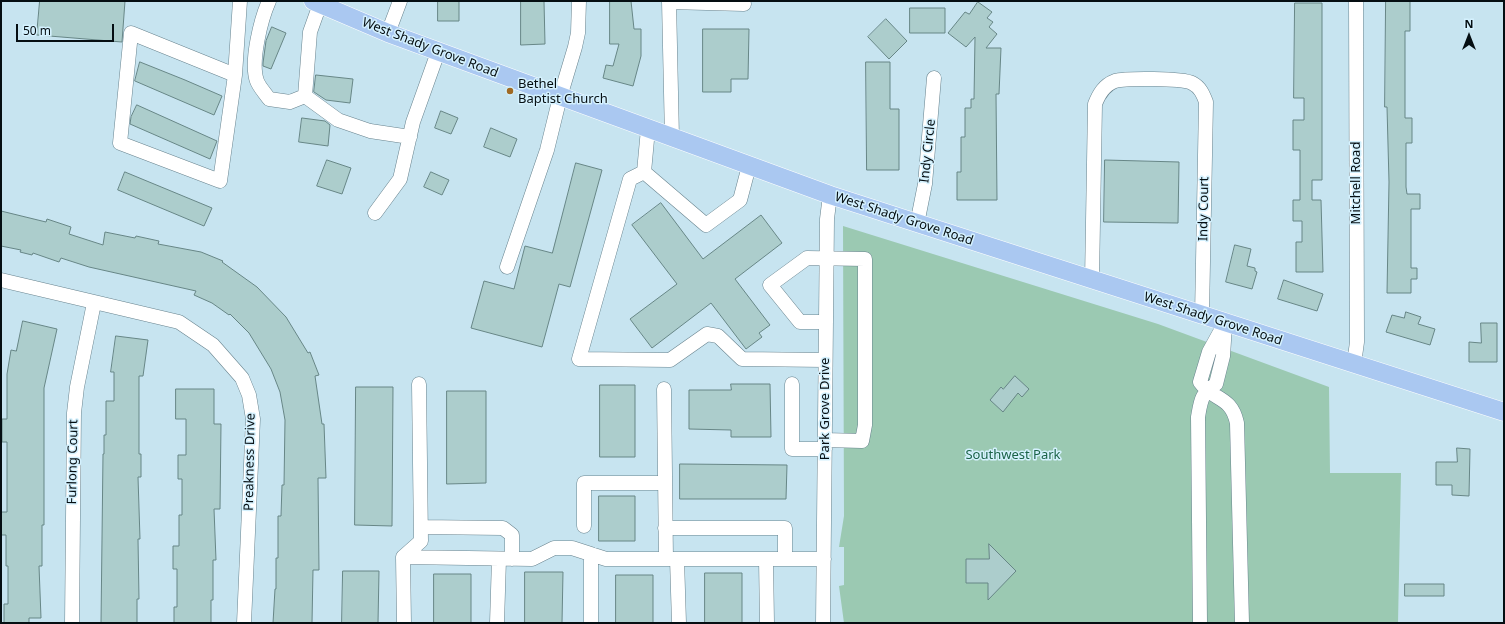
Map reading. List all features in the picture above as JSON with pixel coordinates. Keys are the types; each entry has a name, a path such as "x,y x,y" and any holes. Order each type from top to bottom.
{"main road":[{"name":"West Shady Grove Road","path":"317,2 388,33 438,52 830,195 1504,412"}],"street":[{"path":"235,75 131,33 120,143 220,181 235,75 240,1"},
{"path":"269,1 265,11 255,52 257,81 269,99 290,102 305,96"},
{"path":"388,33 400,1"},
{"path":"508,267 547,150 578,32 579,1"},
{"name":"Mitchell Road","path":"1354,364 1357,342 1356,1"},
{"path":"305,96 310,32 317,2"},
{"path":"672,138 669,2 744,4"},
{"path":"375,213 400,179 413,122 438,52"},
{"name":"Indy Circle","path":"917,224 925,184 934,78"},
{"name":"Indy Court","path":"1092,280 1095,104 1099,95 1105,87 1114,82 1124,80 1183,80 1198,88 1206,102 1202,315"},
{"path":"305,96 338,120 370,131 410,137"},
{"path":"644,172 648,129"},
{"path":"644,172 706,225 740,200 749,166"},
{"path":"644,172 630,179 579,359 670,360 707,334 718,336 742,359 825,360"},
{"name":"Park Grove Drive","path":"823,623 826,258 827,218 830,195"},
{"path":"792,384 792,448 862,441 865,425 865,259 807,258 770,285 800,322 826,322"},
{"name":"Preakness Drive","path":"1,280 179,322 213,345 242,378 249,396 253,419 244,623"},
{"name":"Furlong Court","path":"72,623 74,413 77,387 94,303"},
{"path":"1225,323 1208,352 1200,382 1206,391 1228,404 1235,414 1237,423 1242,623"},
{"path":"404,623 403,558 421,541 419,384"},
{"path":"664,388 665,528 671,559 679,623"},
{"path":"1200,623 1198,417 1201,398 1206,391"},
{"path":"584,526 584,483 665,483"},
{"path":"421,527 503,528 512,534 506,559 497,623"},
{"path":"665,528 785,528 785,559"},
{"path":"403,558 532,559 554,548 572,548 606,559 824,559"},
{"path":"591,554 591,623"},
{"path":"766,559 766,623"}],"green space":[{"name":"Southwest Park","path":"843,226 1158,324 1329,387 1330,473 1401,473 1398,623 844,623 839,586 844,585 844,547 839,547 844,516"}],"building":[{"path":"40,1 125,1 122,42 37,35"},
{"path":"438,1 459,1 459,21 438,21"},
{"path":"521,1 544,1 545,44 521,45"},
{"path":"610,1 631,1 634,29 641,29 641,56 633,86 603,78 606,65 613,66 619,44 610,44"},
{"path":"1386,1 1410,1 1410,31 1405,31 1405,118 1412,118 1412,143 1406,143 1406,187 1407,194 1420,194 1420,209 1411,209 1411,268 1417,268 1417,279 1411,279 1411,293 1387,293 1389,182 1387,107 1385,107"},
{"path":"978,2 992,12 987,18 993,22 989,27 997,34 986,48 1001,48 999,94 996,94 997,200 957,200 957,172 961,172 961,137 965,137 965,108 971,108 971,99 974,99 975,37 966,47 948,33 965,12 969,14"},
{"path":"1295,3 1322,3 1322,180 1312,180 1312,200 1321,200 1323,272 1296,272 1296,242 1302,242 1302,221 1293,221 1293,200 1300,200 1300,150 1293,150 1293,120 1304,120 1304,98 1294,98"},
{"path":"910,8 945,8 945,33 910,33"},
{"path":"886,19 907,41 889,59 868,37"},
{"path":"272,27 286,33 271,69 263,66 263,63 266,41"},
{"path":"703,29 749,29 748,79 731,79 731,92 703,92"},
{"path":"140,62 222,96 214,115 135,81"},
{"path":"866,62 890,62 890,109 899,109 899,170 867,170"},
{"path":"316,75 353,79 350,103 326,100 314,92"},
{"path":"137,105 217,141 210,159 130,124 131,117"},
{"path":"441,111 458,118 451,134 435,128"},
{"path":"302,118 325,121 330,125 328,146 299,142"},
{"path":"491,128 517,139 510,157 484,147"},
{"path":"327,160 351,168 342,194 317,186"},
{"path":"1105,160 1179,162 1178,223 1104,222"},
{"path":"576,163 602,170 570,287 559,284 542,347 471,328 484,281 514,289 525,246 552,253"},
{"path":"125,172 212,208 204,226 118,190"},
{"path":"431,172 449,180 442,195 424,187"},
{"path":"661,203 703,259 761,215 782,243 735,279 770,325 759,333 762,337 746,349 711,303 652,348 630,319 677,284 632,225"},
{"path":"1,211 46,222 47,219 71,227 69,234 103,245 105,232 135,238 136,236 159,241 158,244 201,252 223,261 222,262 257,287 286,317 308,353 310,352 319,375 315,376 322,424 324,424 326,478 318,478 319,570 313,570 312,623 273,623 276,589 276,558 278,558 278,516 281,516 282,485 284,485 285,420 280,392 271,369 249,333 230,314 229,315 212,303 194,295 196,291 89,267 61,258 59,262 33,253 32,255 20,252 21,250 1,246"},
{"path":"1235,245 1251,249 1247,266 1255,268 1255,271 1257,272 1252,289 1226,282"},
{"path":"1284,280 1323,294 1317,311 1278,299"},
{"path":"1406,312 1421,317 1418,324 1435,329 1430,345 1386,332 1392,315 1404,318"},
{"path":"23,321 57,329 44,388 44,525 42,525 42,566 39,566 41,618 29,618 29,623 4,623 4,604 8,604 8,566 6,566 6,535 1,535 1,512 7,512 7,442 2,442 2,419 7,419 7,374 11,350 16,351"},
{"path":"1481,323 1497,323 1497,362 1469,362 1469,342 1481,343"},
{"path":"116,336 148,340 143,376 139,376 139,454 141,454 141,477 138,477 140,539 138,539 139,599 137,599 137,623 101,623 103,454 104,435 106,435 106,401 114,401 114,372 111,372"},
{"path":"1015,376 1029,389 1022,397 1018,393 1003,412 990,400 1001,387 1003,389"},
{"path":"731,384 770,384 771,437 731,437 731,430 689,429 689,390 731,390"},
{"path":"600,385 635,385 635,457 600,457"},
{"path":"356,387 393,387 392,526 355,525"},
{"path":"176,389 214,389 214,424 221,424 220,509 214,509 216,560 213,560 213,600 211,600 211,623 174,623 174,607 177,607 177,569 173,569 173,546 179,546 179,515 182,515 182,479 178,479 178,455 186,455 186,419 176,419"},
{"path":"447,391 486,391 486,483 447,484"},
{"path":"1457,448 1470,449 1469,496 1452,495 1452,485 1436,485 1436,462 1457,462"},
{"path":"680,464 787,465 786,499 680,499"},
{"path":"599,496 635,496 635,541 599,541"},
{"path":"989,544 1016,571 988,600 988,583 966,583 966,559 989,559"},
{"path":"343,571 379,571 378,623 342,623"},
{"path":"525,572 563,572 562,623 525,623"},
{"path":"705,573 742,573 742,623 705,623"},
{"path":"434,574 471,574 471,623 434,623"},
{"path":"616,575 653,575 653,623 616,623"},
{"path":"1405,584 1444,584 1444,596 1405,596"}],"place":[{"name":"Bethel Baptist Church","path":"510,91"}]}
